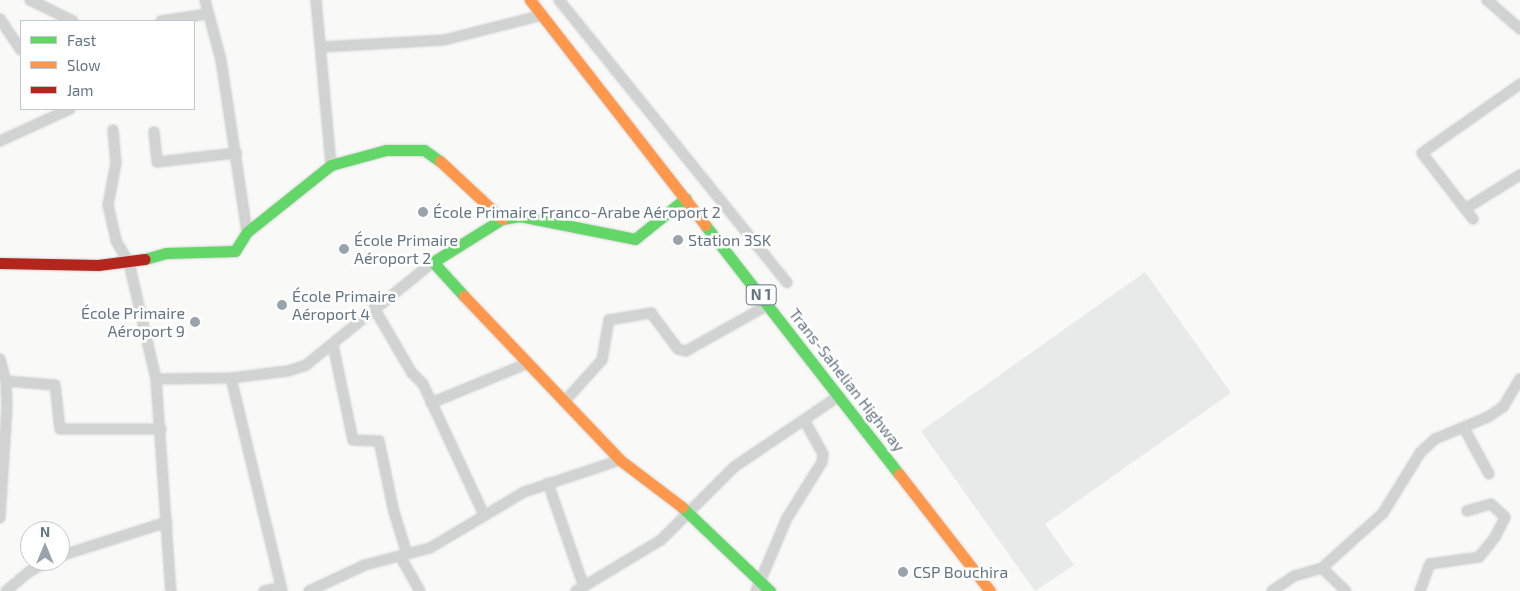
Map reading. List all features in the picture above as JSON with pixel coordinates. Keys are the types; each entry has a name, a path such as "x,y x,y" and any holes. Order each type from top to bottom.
{"main road":[{"name":"Trans-Sahelian Highway","path":"530,0 990,591"},
{"path":"0,262 62,267 129,263 166,253 235,251 247,232 331,165 356,155 386,150 424,150 447,166 502,219"},
{"path":"686,198 635,239 520,216 502,219 433,262 526,364 620,460 690,513 757,587 770,591"}],"street":[{"path":"30,0 71,20"},
{"path":"205,0 221,60 247,232"},
{"path":"316,0 322,47 331,165"},
{"path":"560,0 787,283"},
{"path":"1487,0 1520,28"},
{"path":"168,20 208,14"},
{"path":"322,47 444,40 543,15"},
{"path":"0,19 20,49"},
{"path":"1473,219 1422,153 1520,84"},
{"path":"0,141 68,110"},
{"path":"113,130 116,164 108,205 116,241 129,263 156,379 171,591"},
{"path":"154,132 157,162 236,153"},
{"path":"1465,209 1520,175"},
{"path":"156,379 231,378 288,372 306,364 333,345 374,308 433,262"},
{"path":"564,402 602,360 609,320 651,313 678,349 686,351 768,305"},
{"path":"374,308 412,373 423,384 484,515"},
{"path":"333,345 352,440 379,441 403,555 420,591"},
{"path":"0,359 6,381 0,518"},
{"path":"431,403 526,364"},
{"path":"231,378 281,589 264,591"},
{"path":"1272,591 1294,576 1322,568 1383,513 1420,453 1434,439 1464,428 1503,407 1520,379"},
{"path":"6,381 55,385 60,429 161,429"},
{"path":"548,483 580,589 661,540 690,513 711,487 734,467 805,422 839,396"},
{"path":"757,587 787,518 822,462 823,454 805,422"},
{"path":"1464,428 1489,474"},
{"path":"309,591 351,570 445,541 511,498 548,483 620,460"},
{"path":"1420,591 1430,564 1437,560 1479,557 1505,517 1491,504 1467,511"},
{"path":"70,553 167,522"},
{"path":"1322,568 1346,591"},
{"path":"6,591 30,571"}],"shaded area":[{"path":"1145,272 1231,393 1045,524 1074,565 1035,591 921,431"}],"traffic: fast":[{"path":"145,259 166,253 235,251 247,232 331,165 386,150 424,150 440,161"},
{"path":"464,296 433,262 502,219 520,216 635,239 686,198"},
{"path":"705,225 899,474"},
{"path":"682,507 770,591"}],"traffic: slow":[{"path":"530,0 705,225"},
{"path":"440,161 502,219"},
{"path":"464,296 620,460 682,507"},
{"path":"899,474 990,591"}],"traffic: jam":[{"path":"0,263 98,265 145,259"}],"place":[{"name":"École Primaire Franco-Arabe Aéroport 2","path":"423,212"},
{"name":"Station 3SK","path":"678,240"},
{"name":"École Primaire Aéroport 2","path":"344,249"},
{"name":"École Primaire Aéroport 4","path":"282,305"},
{"name":"École Primaire Aéroport 9","path":"195,322"},
{"name":"CSP Bouchira","path":"903,572"}]}
